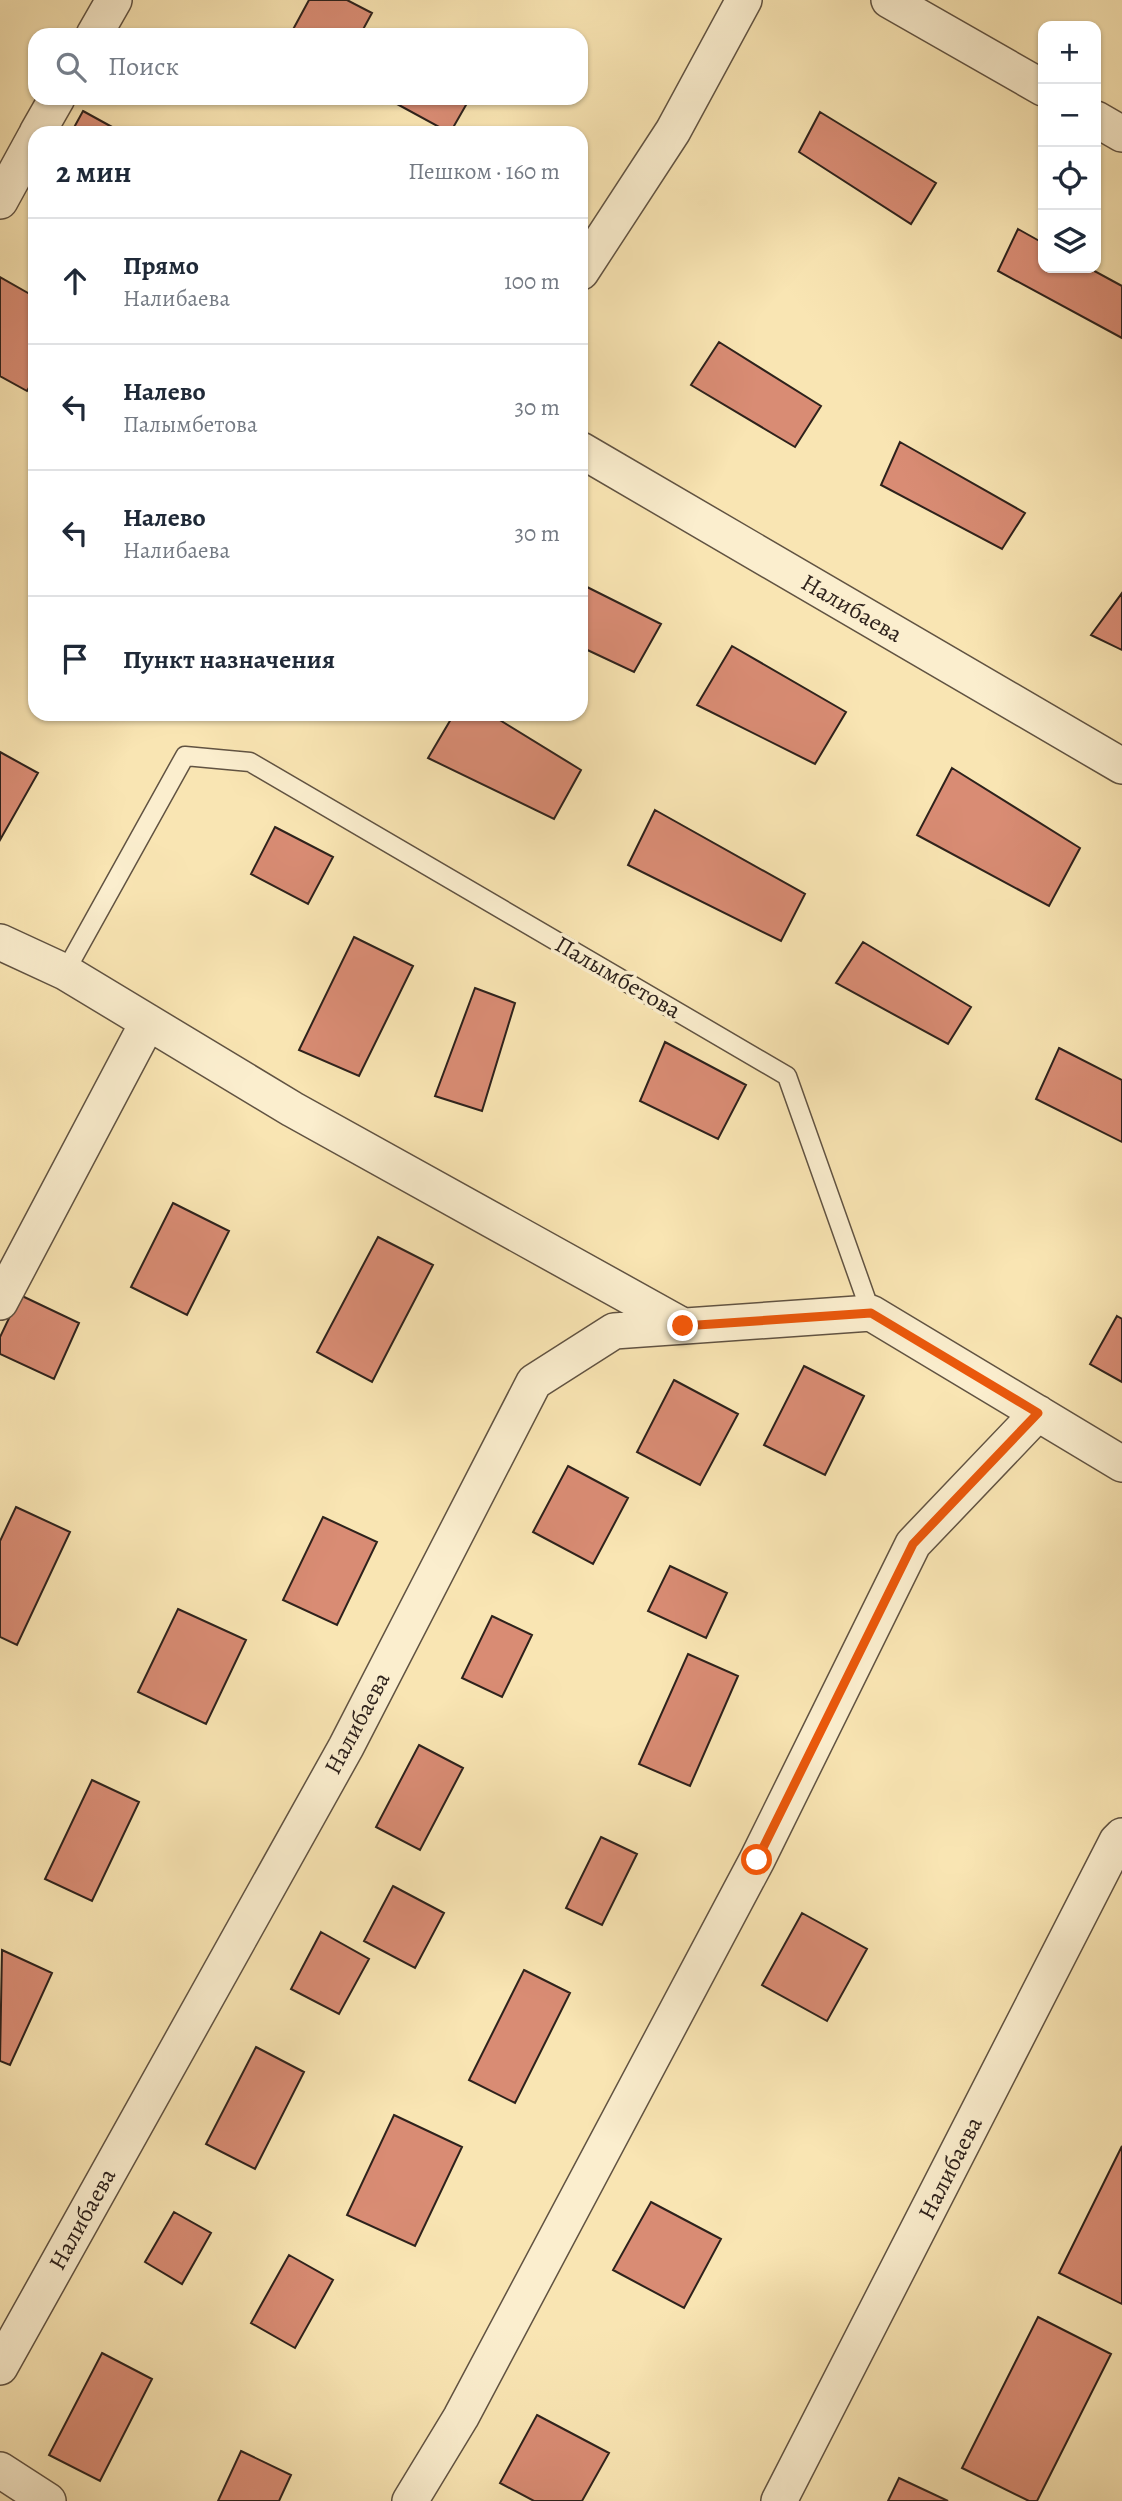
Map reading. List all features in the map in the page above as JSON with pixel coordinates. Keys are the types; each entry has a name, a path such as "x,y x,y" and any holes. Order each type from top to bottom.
{"street":[{"path":"98,28 114,0"},
{"path":"588,261 673,131 744,0"},
{"path":"889,0 1038,85"},
{"path":"41,126 53,105"},
{"path":"1101,122 1122,134"},
{"path":"0,201 28,150"},
{"name":"Налибаева","path":"588,454 1122,766"},
{"path":"0,942 65,972 292,1110 683,1326"},
{"path":"0,1301 148,1022"},
{"path":"871,1313 1122,1464"},
{"name":"Налибаева","path":"0,2367 346,1746 534,1382 614,1331 871,1313"},
{"path":"410,2501 461,2417 757,1860 913,1544 1038,1413"},
{"name":"Налибаева","path":"779,2501 1117,1841 1122,1836"},
{"path":"0,2470 48,2501"}],"lane":[{"name":"Палымбетова","path":"65,972 185,756 250,762 787,1076 871,1313"}],"building":[{"path":"309,0 347,0 372,13 364,28 294,28"},
{"path":"399,105 466,105 454,126 437,126"},
{"path":"83,111 110,126 75,126"},
{"path":"820,112 936,183 911,224 799,152"},
{"path":"1018,229 1038,240 1038,273 1098,273 1122,286 1122,338 998,271"},
{"path":"0,277 28,293 28,389 0,376"},
{"path":"719,342 821,406 795,447 691,385"},
{"path":"900,442 1025,513 1002,549 881,485"},
{"path":"588,588 661,624 634,672 588,650"},
{"path":"1122,593 1122,650 1091,635"},
{"path":"732,646 846,712 815,764 697,705"},
{"path":"450,721 501,721 581,770 554,819 428,758"},
{"path":"0,752 38,773 0,840"},
{"path":"952,768 1080,848 1049,906 917,835"},
{"path":"655,810 805,894 781,941 628,865"},
{"path":"275,827 333,857 308,904 251,874"},
{"path":"354,937 413,966 359,1076 299,1050"},
{"path":"863,942 971,1007 948,1044 836,983"},
{"path":"475,988 515,1003 482,1111 435,1096"},
{"path":"665,1042 746,1085 718,1139 640,1101"},
{"path":"1059,1048 1122,1080 1122,1142 1036,1099"},
{"path":"173,1203 229,1231 187,1315 131,1287"},
{"path":"378,1237 433,1265 372,1382 317,1352"},
{"path":"20,1295 79,1323 54,1379 0,1354 0,1337"},
{"path":"1117,1316 1122,1319 1122,1382 1090,1364"},
{"path":"804,1366 864,1396 825,1475 764,1445"},
{"path":"674,1380 738,1414 700,1485 637,1452"},
{"path":"568,1466 628,1498 593,1564 533,1532"},
{"path":"16,1507 70,1532 17,1645 0,1637 0,1541"},
{"path":"323,1517 377,1542 337,1625 283,1600"},
{"path":"670,1566 727,1593 706,1638 648,1611"},
{"path":"178,1609 246,1640 206,1724 138,1692"},
{"path":"492,1616 532,1635 502,1697 462,1678"},
{"path":"688,1654 738,1676 690,1786 639,1764"},
{"path":"419,1745 463,1768 420,1850 376,1827"},
{"path":"92,1780 139,1802 92,1901 45,1879"},
{"path":"601,1837 637,1854 602,1925 566,1908"},
{"path":"393,1886 444,1913 415,1968 364,1941"},
{"path":"802,1913 867,1949 827,2021 762,1985"},
{"path":"321,1932 369,1959 339,2014 291,1989"},
{"path":"2,1950 52,1973 10,2065 0,2061"},
{"path":"524,1970 570,1993 515,2103 469,2080"},
{"path":"256,2047 304,2072 255,2169 206,2144"},
{"path":"394,2115 462,2147 415,2246 347,2215"},
{"path":"1122,2146 1122,2304 1059,2273"},
{"path":"651,2202 721,2239 684,2308 613,2270"},
{"path":"174,2212 211,2233 182,2284 145,2262"},
{"path":"289,2255 333,2280 295,2348 251,2323"},
{"path":"1038,2317 1111,2354 1037,2501 1029,2501 962,2468"},
{"path":"102,2353 152,2379 100,2481 49,2455"},
{"path":"537,2415 609,2453 582,2501 534,2501 500,2483"},
{"path":"241,2451 291,2475 279,2501 218,2501"},
{"path":"899,2478 948,2501 888,2501"}],"route":[{"path":"683,1326 871,1313 1038,1413 913,1544 757,1860"}]}
